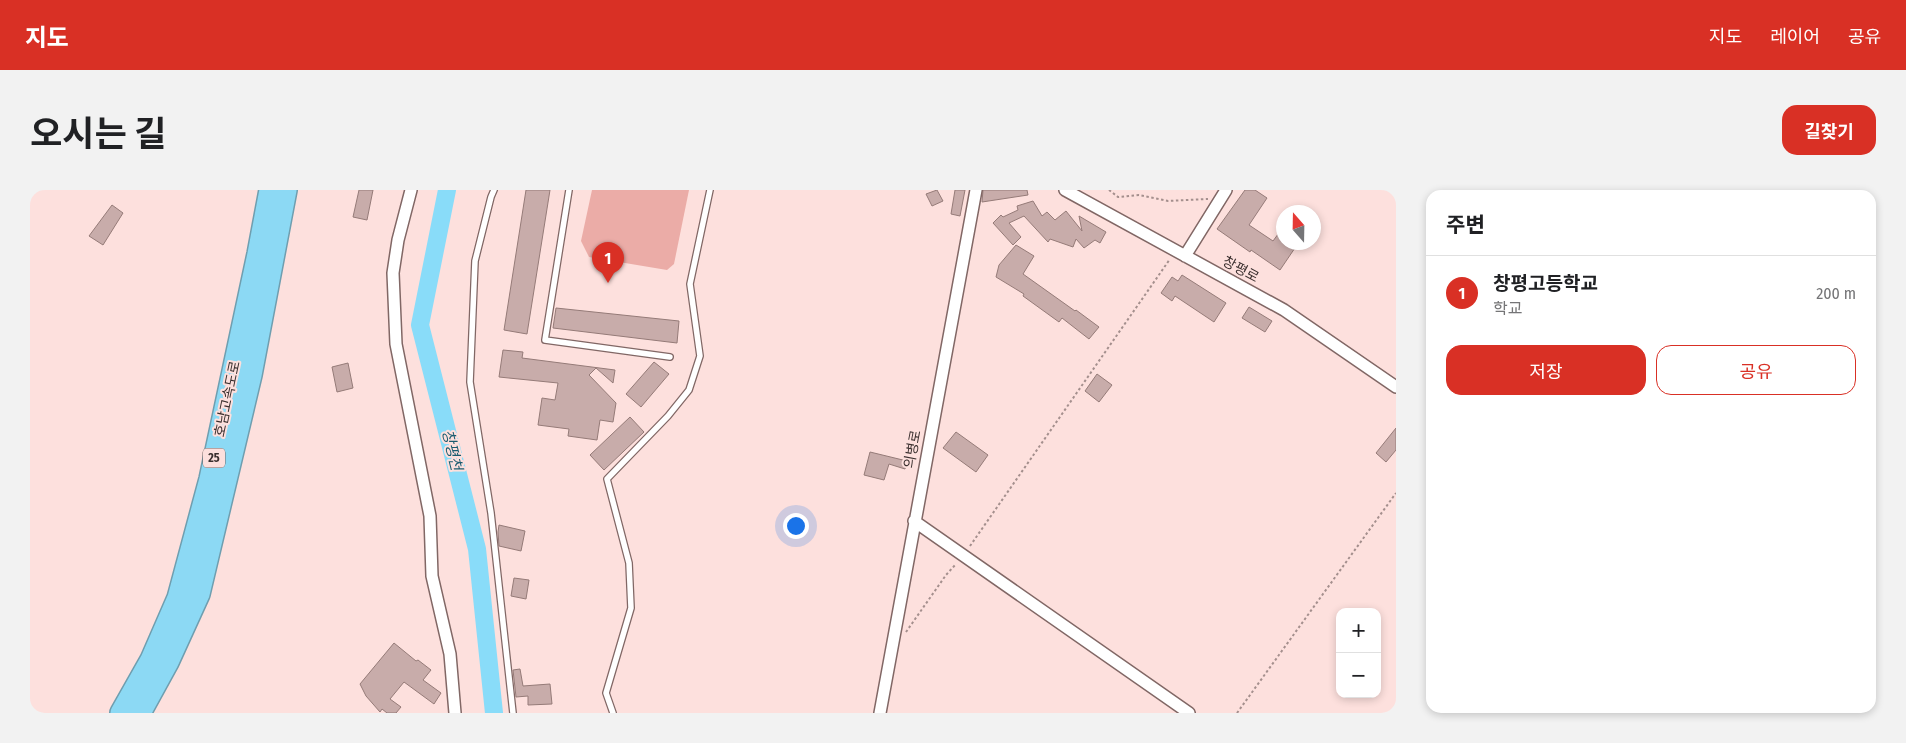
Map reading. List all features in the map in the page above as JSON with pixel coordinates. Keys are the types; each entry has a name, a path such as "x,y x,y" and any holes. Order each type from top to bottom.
{"highway":[{"name":"호남고속도로","path":"121,713 151,660 178,598 210,479 270,190"},
{"name":"호남고속도로","path":"140,713 168,662 199,594 251,376 286,190"}],"street":[{"path":"412,190 398,240 393,273 396,344 430,516 432,576 450,654 455,713"},
{"name":"의병로","path":"880,713 976,190"},
{"name":"창평로","path":"1065,190 1284,310 1396,387"},
{"path":"1180,254 1221,193"},
{"path":"914,520 1189,713"}],"lane":[{"path":"494,190 475,261 470,382 491,513 513,713"},
{"path":"570,190 545,340 670,357"},
{"path":"613,713 606,693 631,608 629,563 607,479 668,416 688,390 700,356 690,284 710,190"}],"path":[{"path":"1109,190 1118,197 1139,195 1168,201 1221,193"},
{"path":"895,635 902,636 909,630 946,575 965,554 1180,254"},
{"path":"1237,713 1396,493"}],"shaded area":[{"path":"592,190 689,190 674,264 667,270 589,257 581,241"}],"building":[{"path":"359,190 373,190 367,220 353,217"},
{"path":"526,190 550,190 527,334 504,330"},
{"path":"937,190 943,201 932,206 926,194"},
{"path":"955,190 965,190 960,216 951,214"},
{"path":"983,190 1027,190 1028,195 982,202"},
{"path":"1245,190 1255,190 1267,198 1249,225 1273,241 1276,237 1276,250 1294,250 1280,270 1217,229"},
{"path":"1033,201 1042,216 1047,212 1055,220 1066,211 1082,231 1079,216 1106,232 1100,243 1095,240 1084,248 1076,239 1073,247 1050,239 1048,242 1024,216 1009,223 1021,237 1013,245 993,223 1001,215 1003,217 1018,210 1017,206"},
{"path":"112,205 123,213 103,245 89,236"},
{"path":"1016,245 1034,256 1023,274 1099,327 1089,339 1062,318 1059,322 1023,296 1024,294 996,277 999,265"},
{"path":"1182,275 1226,303 1214,322 1175,296 1172,301 1161,293 1172,277 1178,281"},
{"path":"1249,307 1272,321 1265,332 1242,318"},
{"path":"556,308 679,321 677,343 553,328"},
{"path":"503,350 523,352 522,358 615,370 613,383 596,368 589,375 616,403 613,422 600,420 597,440 568,436 569,429 538,425 542,398 555,400 558,383 499,377"},
{"path":"654,362 669,374 641,407 626,394"},
{"path":"348,363 353,388 337,392 332,367"},
{"path":"1097,374 1112,385 1099,402 1085,391"},
{"path":"630,417 644,432 604,470 590,455"},
{"path":"1396,428 1396,450 1386,462 1376,453"},
{"path":"956,432 988,455 976,472 943,448"},
{"path":"870,452 907,461 905,469 889,464 884,480 864,475"},
{"path":"499,525 525,531 521,551 499,546"},
{"path":"514,578 529,580 526,599 511,596"},
{"path":"394,643 416,661 418,660 431,670 423,680 441,693 434,704 404,682 390,699 401,707 396,713 387,713 382,709 380,712 366,696 360,684"},
{"path":"520,669 523,686 550,684 552,704 528,705 528,696 516,697 513,670"}],"waterway":[{"name":"창평천","path":"447,190 420,325 477,549 494,713"}],"place":[{"name":"창평고등학교","path":"608,283"}]}
